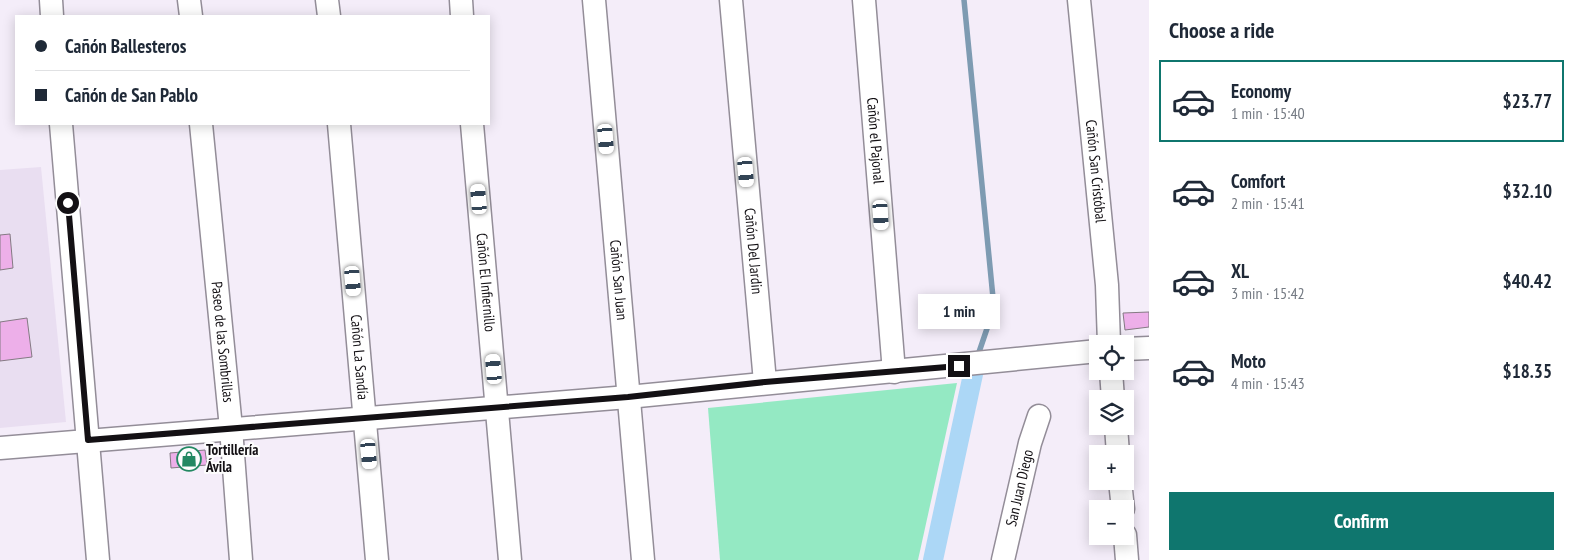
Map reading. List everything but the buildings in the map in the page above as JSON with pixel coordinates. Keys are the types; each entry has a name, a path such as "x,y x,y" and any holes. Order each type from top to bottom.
{"street":[{"path":"51,0 52,15"},
{"path":"189,0 191,15"},
{"path":"327,0 329,15"},
{"path":"461,0 462,15"},
{"name":"Cañón San Juan","path":"594,0 643,560"},
{"name":"Cañón Del Jardin","path":"731,0 765,382"},
{"name":"Cañón el Pajonal","path":"864,0 894,372"},
{"name":"Cañón San Cristóbal","path":"1079,0 1107,285 1109,335"},
{"path":"61,125 98,560"},
{"name":"Paseo de las Sombrillas","path":"201,125 231,428 240,560"},
{"name":"Cañón La Sandía","path":"339,125 377,560"},
{"name":"Cañón El Infiernillo","path":"472,125 510,560"},
{"path":"1134,349 1149,348"},
{"path":"0,448 628,397 765,382 894,372 1089,352"},
{"name":"San Juan Diego","path":"1003,560 1030,444 1039,416"},
{"path":"1126,545 1127,560"}],"shaded area":[{"path":"41,167 66,422 0,428 0,170"}],"green space":[{"path":"957,383 918,560 720,560 708,408"}],"waterway":[{"path":"964,0 994,308 977,358"},
{"path":"933,560 975,365"}],"place":[{"name":"Tortillería Ávila","path":"189,459"}],"route":[{"path":"68,203 88,440 628,397 765,382 959,366"}]}
